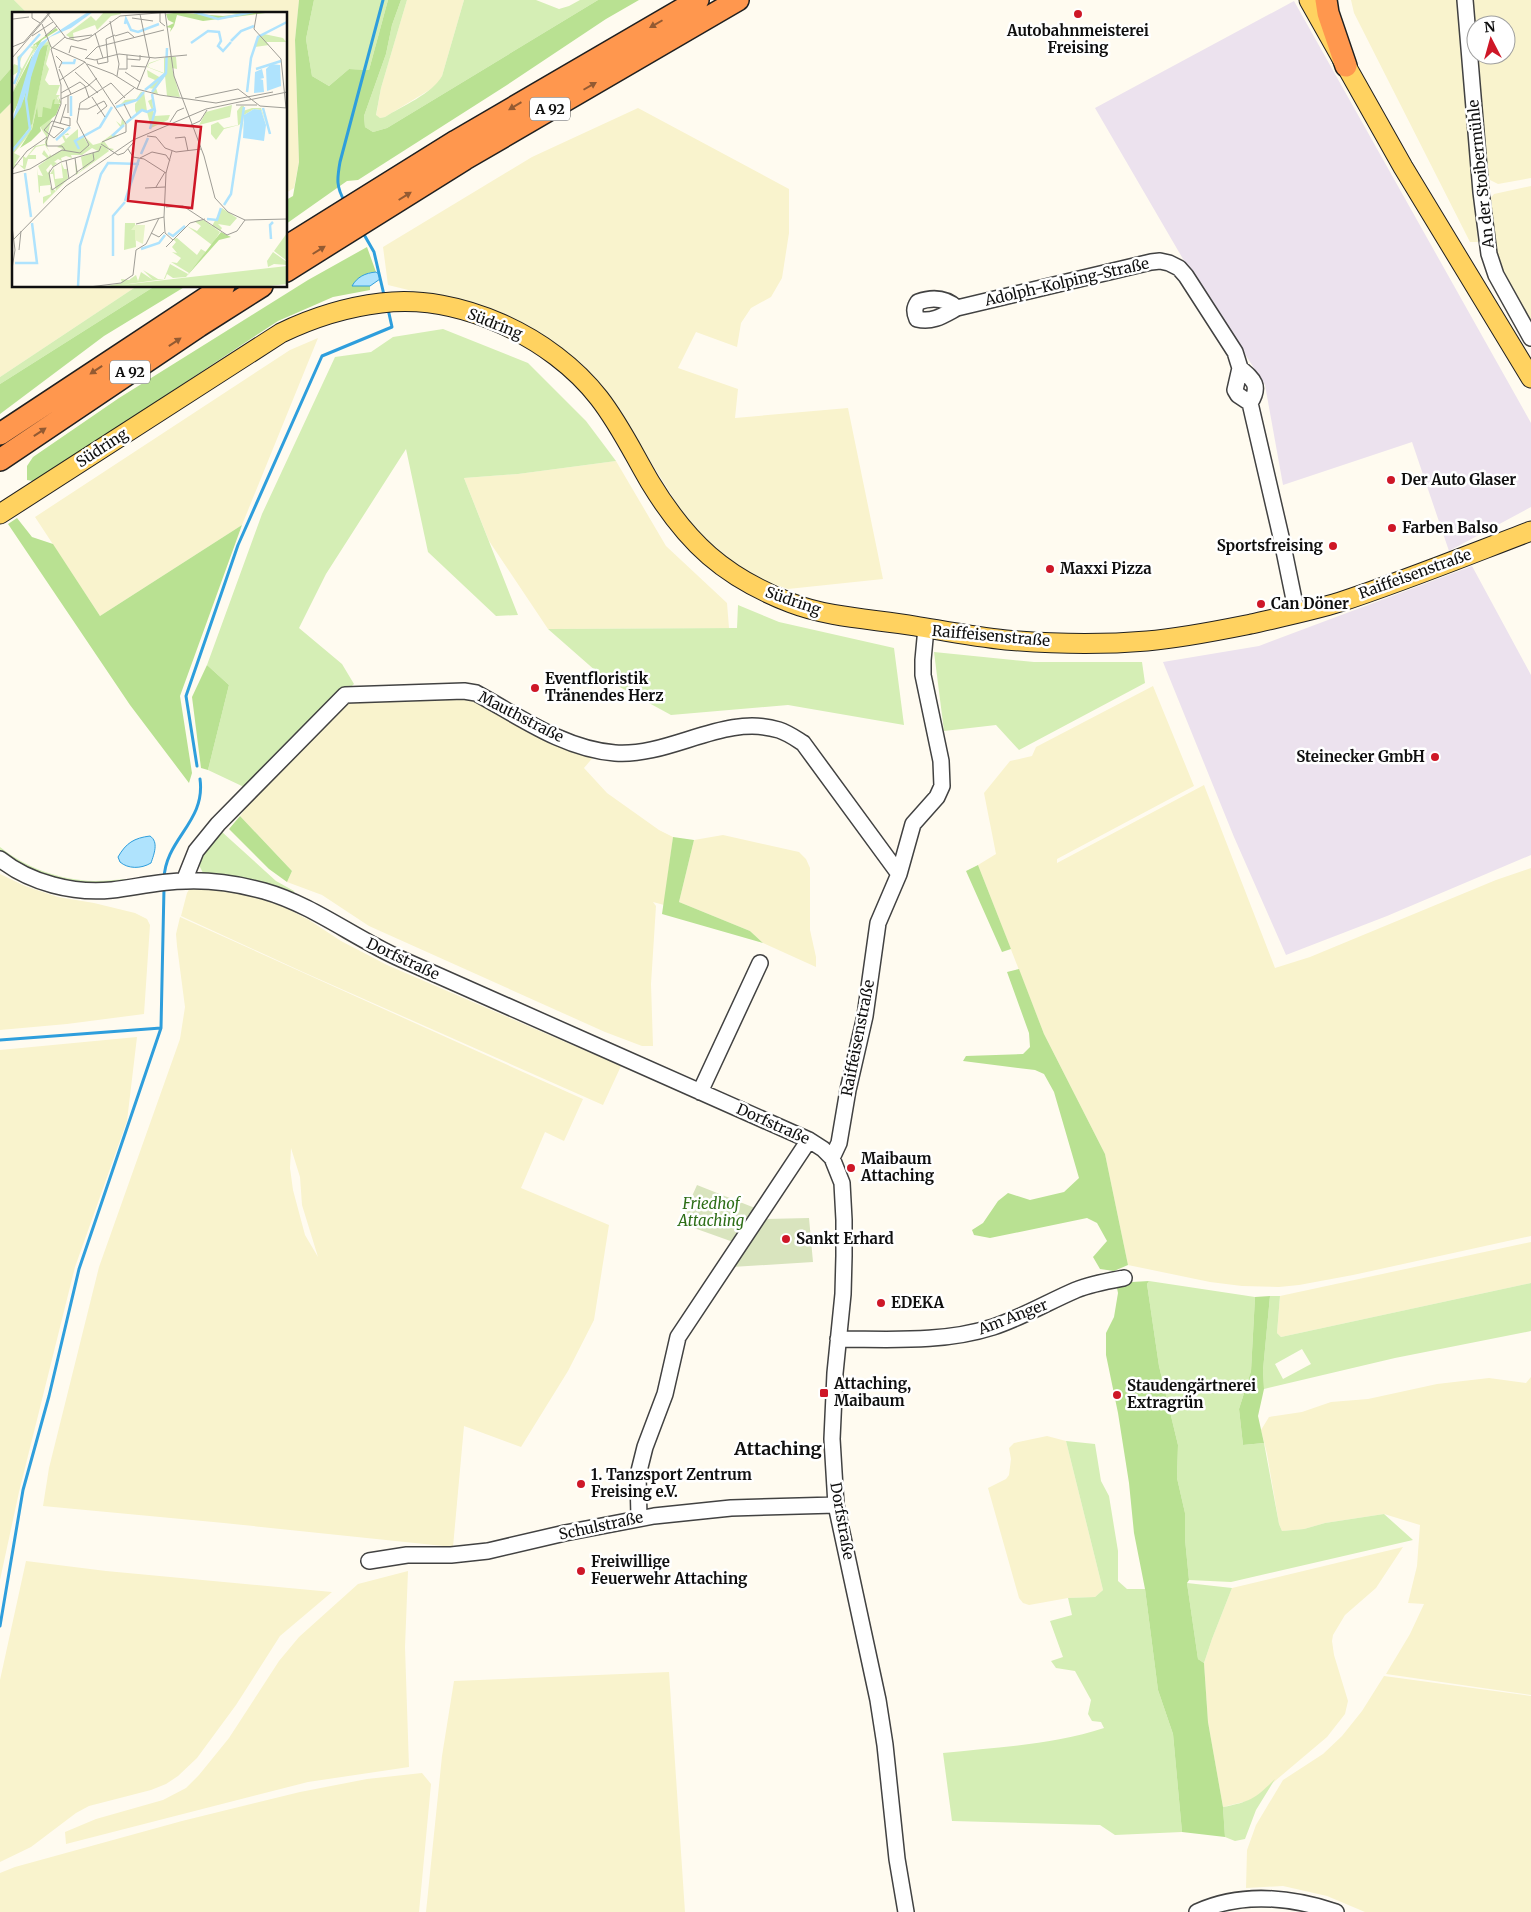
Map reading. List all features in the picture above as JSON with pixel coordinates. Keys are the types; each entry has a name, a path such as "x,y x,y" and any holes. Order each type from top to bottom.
{"highway":[{"name":"A 92","path":"288,269 352,217 558,80 698,0"},
{"name":"A 92","path":"288,246 352,217 497,140 738,0"},
{"path":"1326,0 1328,13 1346,66"},
{"name":"A 92","path":"0,434 221,288"},
{"name":"A 92","path":"0,460 259,288"}],"main road":[{"path":"1309,0 1412,183 1531,378"},
{"name":"Südring","path":"0,514 281,333 315,318 382,303 403,302 450,307 513,329 556,355 588,385 625,435 648,478 687,535 698,547 735,576 767,593 811,610 926,628"},
{"name":"Raiffeisenstraße","path":"926,628 1005,640 1092,643 1146,641 1207,633 1298,614 1339,602 1531,530"}],"street":[{"name":"An der Stoibermühle","path":"1465,0 1489,254 1496,275 1531,338"},
{"name":"Adolph-Kolping-Straße","path":"957,308 1151,262 1169,263 1179,268 1235,352 1240,368 1235,390 1238,395 1250,403 1298,614"},
{"name":"Raiffeisenstraße","path":"832,1158 839,1143 848,1090 865,1016 876,928 899,874 911,829 916,820 937,797 943,783 941,761 923,675 926,628"},
{"name":"Mauthstraße","path":"169,882 218,824 346,696 457,691 476,693 558,738 607,752 639,752 693,737 742,727 760,726 782,731 803,743 899,874"},
{"name":"Dorfstraße","path":"0,859 37,879 67,888 93,891 169,882 209,881 264,891 290,900 390,954 809,1140 823,1149 832,1158 842,1183 844,1220 843,1294 838,1339 832,1439 836,1505 880,1708 897,1859 906,1912"},
{"path":"700,1092 760,963"},
{"path":"639,1518 638,1476 645,1447 664,1394 678,1337 809,1140"},
{"name":"Am Anger","path":"838,1339 930,1338 963,1335 993,1327 1082,1288 1124,1278"},
{"name":"Schulstraße","path":"369,1561 407,1555 451,1555 488,1551 639,1518 723,1509 836,1505"},
{"path":"1197,1912 1216,1904 1271,1898 1305,1903 1336,1912"}],"shaded area":[{"path":"14,0 299,0 295,40 299,162 294,188 288,192 288,12 26,12"},
{"path":"407,0 464,0 442,76 438,83 385,117 380,118 376,116 381,88"},
{"path":"1351,0 1457,0 1478,242 1470,242 1354,13"},
{"path":"1470,0 1531,0 1531,178 1498,184 1486,178 1476,65 1516,65 1516,15 1471,15"},
{"path":"1294,1 1531,423 1531,507 1449,551 1412,442 1283,485 1265,385 1183,259 1095,108"},
{"path":"12,102 12,288 134,288 0,377 0,114"},
{"path":"638,108 789,189 789,233 782,278 771,297 751,308 741,323 737,347 696,332 678,368 738,389 735,418 848,408 883,579 788,589 741,573 694,531 612,400 549,339 502,313 388,285 383,247 532,157"},
{"path":"1531,186 1531,322 1499,264 1490,199 1494,194"},
{"path":"318,338 242,525 100,616 35,517 290,350"},
{"path":"616,461 666,546 727,603 729,628 548,629 489,541 464,478 518,474"},
{"path":"1472,566 1531,675 1531,855 1387,916 1286,955 1234,837 1163,662 1259,646"},
{"path":"1153,686 1194,786 1057,859 1057,863 1204,785 1275,968 1310,957 1496,880 1531,868 1531,1236 1353,1275 1279,1287 1242,1286 1210,1282 1128,1265 1105,1154 1044,1034 978,865 996,854 984,793 1010,761 1032,756 1036,747"},
{"path":"469,695 595,755 584,768 607,793 659,830 673,837 664,905 653,902 656,906 651,984 653,1046 642,1046 605,1032 369,926 322,895 287,882 292,871 240,816 260,788 343,704 356,699"},
{"path":"723,835 799,852 806,859 810,868 810,930 816,957 816,967 763,943 750,931 679,902 694,840"},
{"path":"0,874 25,886 58,897 135,913 147,919 150,925 144,1014 0,1030"},
{"path":"194,886 249,895 284,907 309,920 341,941 387,965 621,1066 603,1105 181,916 187,893"},
{"path":"180,917 583,1099 564,1141 545,1132 521,1188 609,1225 594,1320 568,1371 521,1447 464,1426 453,1547 43,1506 49,1468 99,1267 180,1039 185,1007 176,934","holes":["291,1148 300,1177 302,1205 318,1257 305,1235 293,1190 290,1168"]},
{"path":"137,1037 127,1121 75,1267 19,1492 0,1580 0,1050"},
{"path":"1531,1242 1531,1283 1281,1337 1277,1333 1280,1296"},
{"path":"1531,1377 1531,1695 1386,1674 1410,1634 1424,1604 1408,1603 1417,1566 1420,1525 1384,1514 1325,1523 1304,1529 1282,1531 1279,1524 1261,1430 1269,1417 1302,1412 1331,1402 1368,1399 1437,1384 1489,1378 1526,1383"},
{"path":"1047,1436 1066,1441 1103,1590 1095,1597 1068,1598 1029,1605 1023,1603 1019,1598 988,1488 1006,1479 1009,1475 1011,1459 1009,1448 1014,1443"},
{"path":"1403,1547 1376,1588 1345,1615 1333,1635 1334,1655 1348,1701 1345,1714 1327,1737 1256,1797 1248,1801 1223,1807 1208,1722 1204,1663 1232,1588"},
{"path":"26,1561 106,1571 332,1592 280,1636 236,1705 197,1758 178,1776 166,1784 151,1790 89,1806 76,1813 31,1847 0,1862 0,1680"},
{"path":"408,1571 405,1647 409,1767 308,1782 66,1844 65,1832 96,1819 163,1800 186,1788 229,1738 279,1661 299,1637 358,1584"},
{"path":"669,1672 685,1912 426,1912 442,1756 454,1681"},
{"path":"1384,1676 1531,1696 1531,1912 1365,1912 1327,1896 1283,1886 1246,1888 1247,1850 1256,1825 1283,1780 1323,1754 1342,1736 1362,1711"},
{"path":"422,1773 431,1784 419,1912 0,1912 0,1873 15,1867 182,1821 300,1792 367,1779"}],"green space":[{"path":"0,0 14,0 26,12 12,12 12,67 0,81"},
{"path":"299,0 314,0 306,39 312,76 329,86 349,69 369,70 388,0 401,0 392,25 386,54 364,116 365,127 373,132 387,128 598,0 639,0 606,19 358,180 347,181 288,223 288,199 293,196 299,162 295,40"},
{"path":"314,0 388,0 369,70 349,69 329,86 312,76 306,39"},
{"path":"401,0 407,0 381,88 376,115 380,118 385,117 424,94 442,76 464,0 536,0 559,9 580,0 598,0 387,128 373,132 365,127 364,116 386,54 392,25"},
{"path":"12,67 12,102 0,114 0,81"},
{"path":"367,247 376,272 368,273 362,286 370,286 370,290 333,297 278,321 42,477 33,481 27,480 27,466 33,457 119,398 308,280"},
{"path":"134,288 152,288 0,384 0,377"},
{"path":"152,288 183,288 104,336 0,414 0,384"},
{"path":"443,329 528,363 586,421 616,461 518,474 464,478 518,615 496,616 428,552 406,449 326,574 299,628 342,664 354,684 244,787 208,770 229,685 207,665 262,514 335,357 371,352 393,337"},
{"path":"17,518 32,537 53,544 100,616 242,525 180,696 192,773 189,783 130,705 8,524"},
{"path":"738,605 779,622 894,648 904,725 788,705 671,715 605,679 548,629 737,628"},
{"path":"934,652 1034,662 1142,662 1145,683 1019,750 996,725 944,731"},
{"path":"207,665 229,685 208,770 201,768 192,697"},
{"path":"240,816 292,871 287,882 269,869 229,829"},
{"path":"219,831 276,881 294,891 295,896 203,873 198,863 201,855"},
{"path":"673,837 694,840 679,902 750,931 763,943 662,914"},
{"path":"0,847 32,867 56,875 94,881 133,879 98,884 63,881 19,864 0,851"},
{"path":"978,865 1011,949 1002,952 966,871"},
{"path":"1019,969 1044,1034 1105,1154 1128,1265 1114,1271 1100,1269 1093,1257 1107,1241 1097,1223 1087,1218 990,1238 974,1235 972,1230 983,1223 998,1201 1008,1193 1030,1200 1064,1192 1079,1178 1054,1092 1044,1074 1035,1070 963,1061 966,1056 1023,1054 1030,1047 1029,1033 1007,972"},
{"name":"Friedhof Attaching","path":"697,1185 760,1210 736,1243 680,1223"},
{"name":"Friedhof Attaching","path":"809,1218 813,1262 732,1267 765,1219"},
{"path":"1149,1281 1255,1297 1251,1371 1239,1409 1243,1445 1264,1443 1279,1524 1282,1531 1304,1529 1325,1523 1384,1514 1413,1540 1231,1582 1189,1580 1185,1539 1185,1513 1177,1478 1178,1445 1159,1366 1147,1284"},
{"path":"1149,1281 1147,1284 1159,1366 1178,1445 1177,1478 1185,1513 1185,1539 1189,1580 1187,1583 1198,1659 1204,1663 1208,1722 1223,1807 1225,1837 1182,1832 1173,1734 1158,1690 1145,1589 1134,1533 1129,1483 1118,1413 1106,1355 1106,1333 1114,1317 1118,1293 1116,1283"},
{"path":"1531,1283 1531,1331 1395,1358 1264,1389 1263,1370 1270,1296 1280,1296 1277,1333 1281,1337","holes":["1302,1349 1311,1364 1283,1379 1275,1364"]},
{"path":"1270,1296 1263,1370 1264,1389 1258,1416 1264,1443 1243,1445 1239,1409 1251,1371 1255,1297"},
{"path":"1066,1441 1095,1444 1101,1481 1109,1496 1118,1551 1118,1581 1127,1589 1145,1589 1158,1690 1173,1734 1182,1832 1115,1835 1100,1825 952,1821 943,1753 1045,1742 1104,1728 1101,1722 1092,1721 1088,1714 1091,1700 1075,1671 1056,1668 1051,1661 1063,1657 1050,1621 1072,1615 1068,1598 1095,1597 1103,1590"},
{"path":"1187,1583 1232,1588 1204,1663 1198,1659"},
{"path":"1275,1779 1256,1810 1245,1839 1235,1841 1225,1837 1223,1807 1252,1798 1263,1791"}],"water":[{"path":"376,272 379,274 380,279 370,286 352,286 362,276"},
{"path":"150,836 155,845 151,863 135,867 127,866 120,862 118,857 127,845 139,838"}],"waterway":[{"path":"345,202 338,183 340,162 383,0"},
{"path":"362,231 374,252 384,295"},
{"path":"197,766 186,696 238,545 322,356 392,327 388,309"},
{"path":"164,879 166,865 171,853 192,819 197,807 200,794 200,779"},
{"path":"0,1626 23,1490 49,1396 79,1269 161,1028 164,888"},
{"path":"0,1040 161,1028"}],"place":[{"name":"Autobahnmeisterei Freising","path":"1078,14"},
{"name":"Der Auto Glaser","path":"1391,480"},
{"name":"Farben Balso","path":"1392,528"},
{"name":"Sportsfreising","path":"1333,546"},
{"name":"Maxxi Pizza","path":"1050,569"},
{"name":"Can Döner","path":"1261,604"},
{"name":"Eventfloristik Tränendes Herz","path":"535,688"},
{"name":"Steinecker GmbH","path":"1435,757"},
{"name":"Maibaum Attaching","path":"851,1168"},
{"name":"Sankt Erhard","path":"786,1239"},
{"name":"EDEKA","path":"881,1303"},
{"name":"Attaching, Maibaum","path":"824,1393"},
{"name":"Staudengärtnerei Extragrün","path":"1117,1395"},
{"name":"1. Tanzsport Zentrum Freising e.V.","path":"581,1484"},
{"name":"Freiwillige Feuerwehr Attaching","path":"581,1571"}],"district":[{"name":"Attaching","path":"778,1449"}]}
